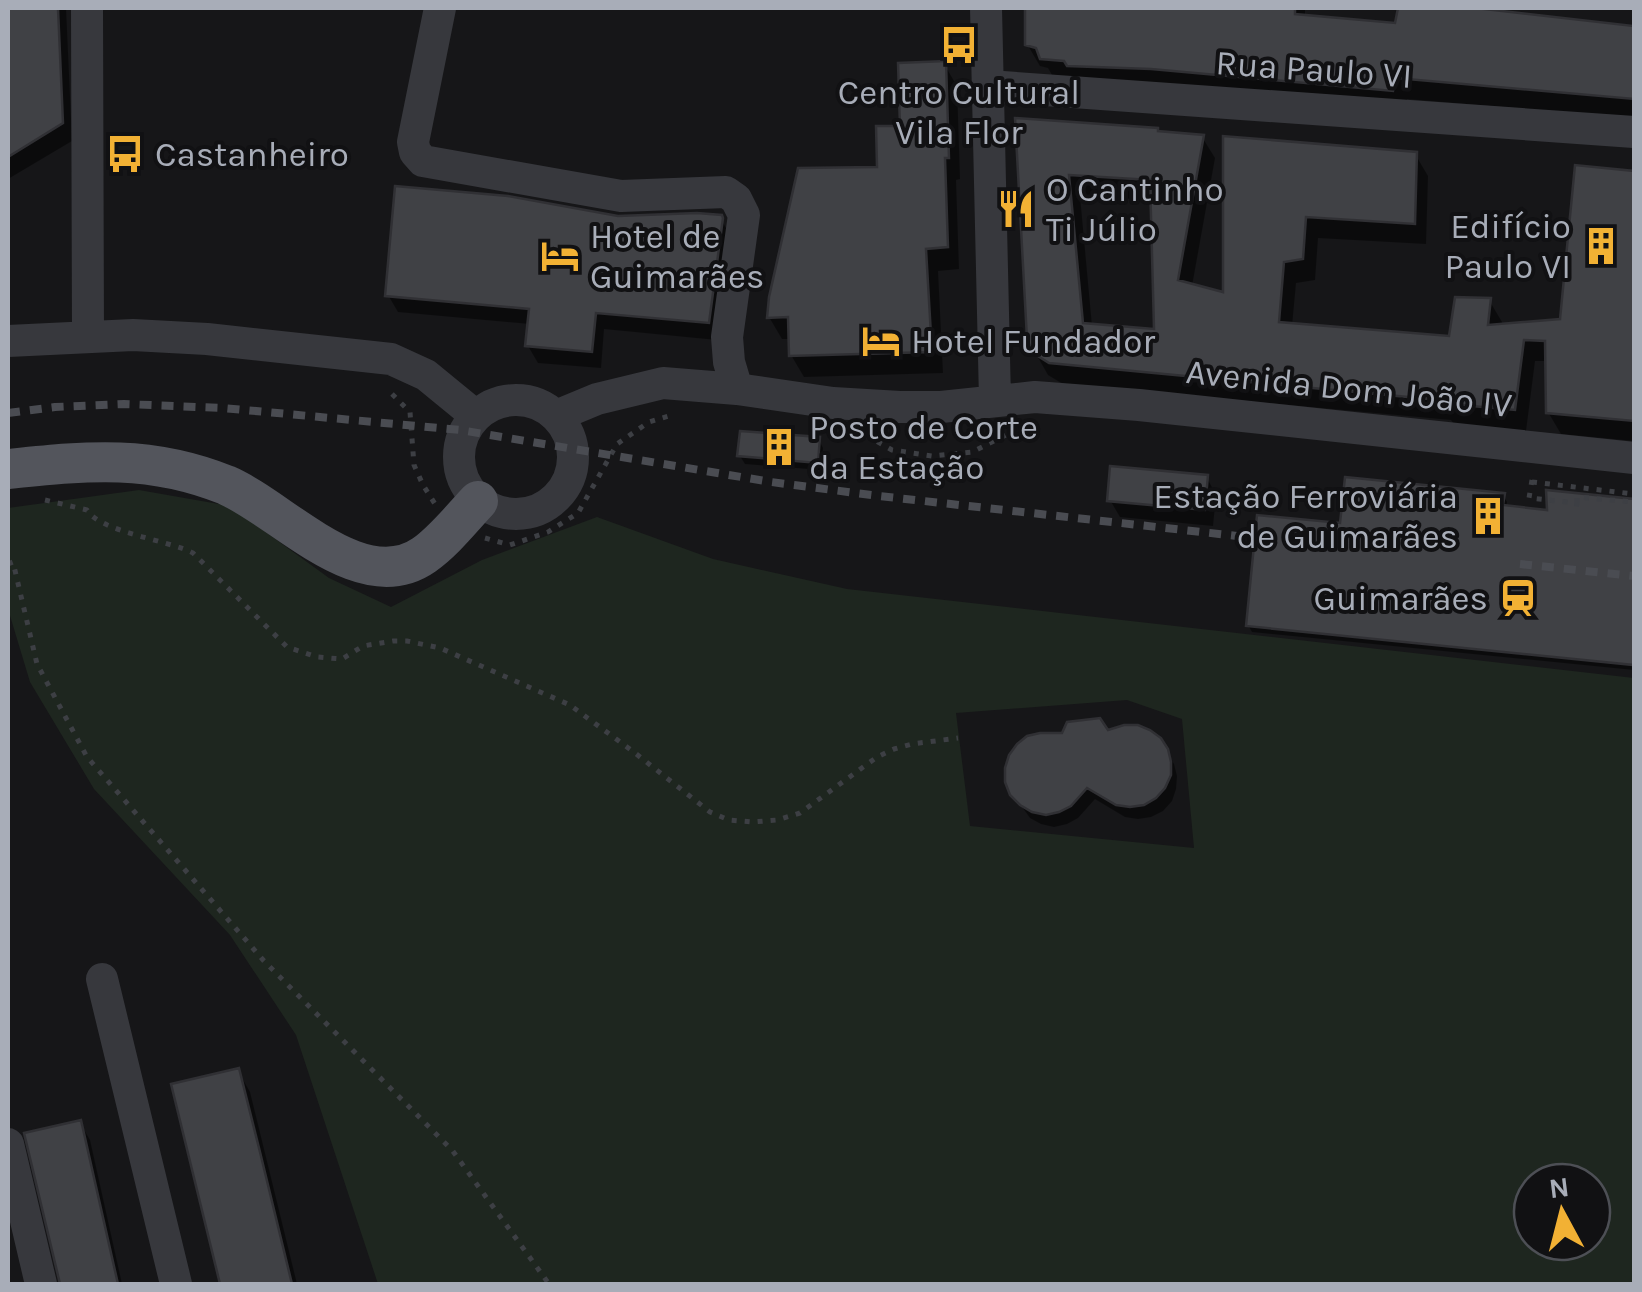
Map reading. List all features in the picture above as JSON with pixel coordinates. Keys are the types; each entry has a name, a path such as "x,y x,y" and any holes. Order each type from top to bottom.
{"main road":[{"path":"8,469 88,460 151,463 228,486 353,562 391,568 422,556 468,512"}],"street":[{"path":"87,8 88,337"},
{"path":"440,8 413,142 414,152 423,161 622,196 726,192 736,199 744,215 727,337 737,389"},
{"path":"986,8 993,86"},
{"path":"995,400 993,86 998,8"},
{"name":"Rua Paulo VI","path":"993,86 1634,132"},
{"path":"8,341 133,335 391,359 426,376 476,416"},
{"name":"Avenida Dom João IV","path":"556,416 597,399 663,383 900,408 1035,397 1139,404 1634,458"},
{"path":"518,400 543,406 556,416 565,426 574,455 571,475 560,495 534,512 468,512 459,466 460,444 476,416 495,403 518,400"},
{"path":"102,979 176,1284"},
{"path":"8,1144 41,1284"}],"path":[{"path":"388,390 410,412 414,465 438,510 468,512 480,537 510,545 548,532 578,513 616,444 649,422 681,412"},
{"path":"852,432 867,435 892,450 932,456 972,452 1023,427"},
{"path":"1531,467 1529,498 1576,506 1577,496 1634,502"},
{"path":"1532,482 1634,494"},
{"path":"40,499 87,510 91,518 103,524 193,553 287,647 317,657 342,658 378,642 422,643 570,705 710,812 729,820 777,820 800,812 894,748 958,738"},
{"path":"8,564 14,562 37,664 87,757 264,962 452,1150 549,1284"}],"shaded area":[{"path":"139,490 230,506 329,578 391,607 482,560 597,517 713,559 847,589 1634,678 1634,1284 378,1284 296,1035 230,935 94,789 30,682 8,609 8,508","holes":["1127,700 1182,719 1194,848 970,826 956,713"]}],"building":[{"path":"8,8 58,8 63,123 8,157"},
{"path":"1025,8 1295,8 1295,14 1395,23 1398,8 1476,8 1634,26 1634,99 1396,78 1393,91 1151,69 1067,66 1064,61 1040,59 1036,48 1025,45"},
{"name":"Hotel Fundador","path":"946,61 948,247 926,249 932,352 789,356 788,317 767,318 798,168 877,167 876,126 900,126 898,63"},
{"path":"1015,118 1204,135 1178,280 1223,292 1223,136 1417,152 1415,224 1306,217 1303,259 1284,262 1279,322 1449,336 1455,297 1491,298 1488,325 1560,319 1575,165 1634,171 1634,421 1546,413 1545,341 1524,340 1515,410 1049,363 1033,353 1027,339","holes":["1069,175 1150,180 1154,329 1083,323"]},
{"name":"Hotel de Guimarães","path":"395,186 508,196 618,216 722,215 709,323 596,313 592,352 525,346 529,309 385,296"},
{"name":"Posto de Corte da Estação","path":"740,431 820,437 818,463 737,456"},
{"path":"1110,466 1208,475 1205,510 1107,501"},
{"path":"1345,477 1505,493 1503,505 1547,510 1546,490 1634,499 1634,665 1246,626 1257,515 1340,523"},
{"path":"1100,718 1108,730 1138,725 1161,738 1168,749 1171,775 1156,798 1144,805 1116,805 1087,788 1071,806 1046,815 1032,812 1010,795 1005,768 1017,744 1027,736 1062,733 1067,722"},
{"path":"239,1068 292,1284 220,1284 171,1084"},
{"path":"81,1120 118,1284 60,1284 24,1133"}],"railway":[{"path":"8,413 124,404 223,408 460,430 771,482 1255,538"},
{"path":"1520,564 1634,576"}],"place":[{"name":"Centro Cultural Vila Flor","path":"959,45"},
{"name":"Castanheiro","path":"125,154"},
{"name":"O Cantinho Ti Júlio","path":"1016,209"},
{"name":"Edifício Paulo VI","path":"1601,246"},
{"name":"Hotel de Guimarães","path":"560,256"},
{"name":"Hotel Fundador","path":"881,341"},
{"name":"Posto de Corte da Estação","path":"779,447"},
{"name":"Estação Ferroviária de Guimarães","path":"1488,516"},
{"name":"Guimarães","path":"1518,598"}]}
